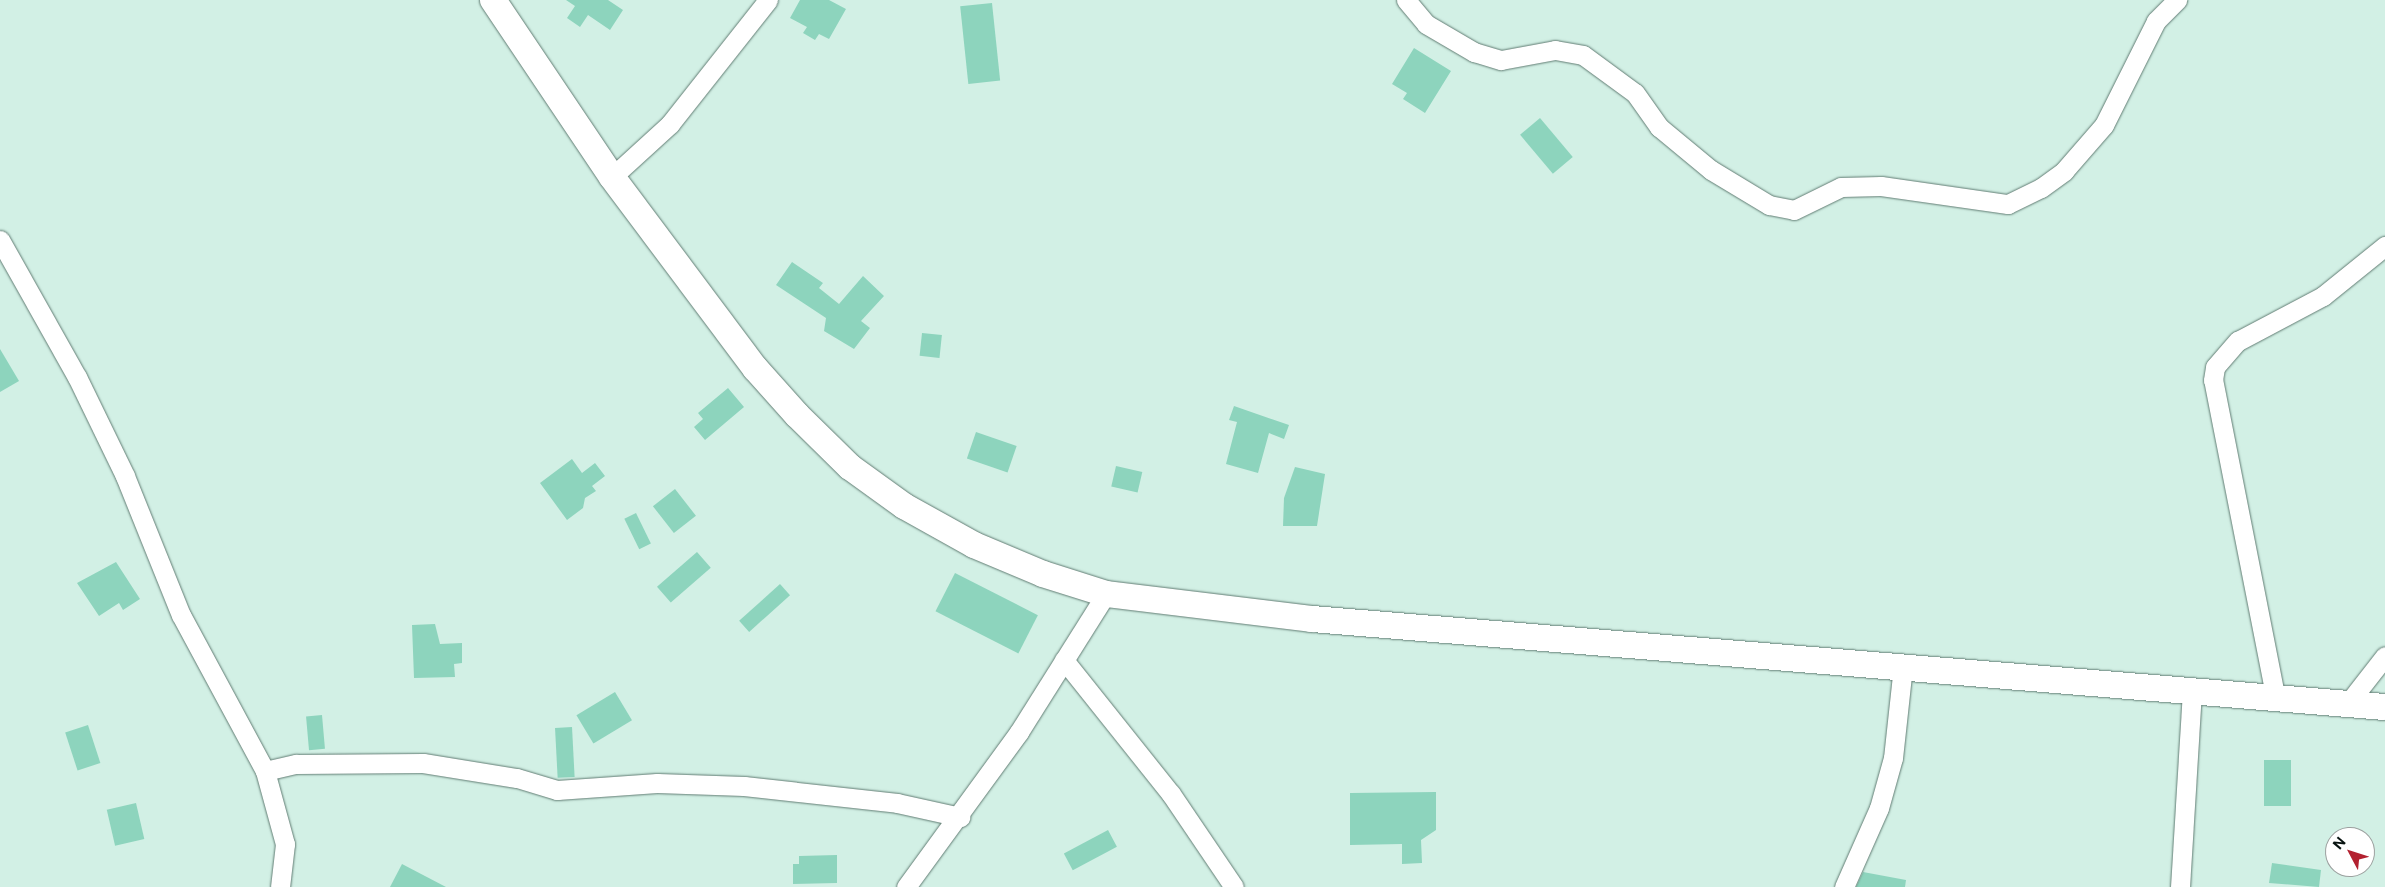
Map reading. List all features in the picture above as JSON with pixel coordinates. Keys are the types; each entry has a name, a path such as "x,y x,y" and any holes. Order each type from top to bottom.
{"street":[{"path":"493,0 612,177 755,368 850,467 904,506 974,545 1106,594 1312,619 1903,666 2192,692 2275,695 2385,707"},
{"path":"612,177 670,124 768,0"},
{"path":"1406,0 1426,24 1474,52 1501,60 1556,50 1583,55 1635,93 1659,127 1711,170 1769,205 1794,210 1841,188 1881,186 2008,204 2042,188 2064,171 2104,125 2156,21 2177,0"},
{"path":"0,240 77,377 124,476 181,615 265,771 285,844 280,887"},
{"path":"2275,695 2213,380 2215,367 2238,341 2324,296 2385,246"},
{"path":"906,887 960,817 1106,594"},
{"path":"2348,702 2385,656"},
{"path":"1064,660 1171,794 1234,887"},
{"path":"1844,887 1879,808 1893,758 1903,666"},
{"path":"2180,887 2192,692"},
{"path":"265,771 296,764 423,763 517,778 557,790 657,783 744,786 897,803 960,817"}],"building":[{"path":"566,0 608,0 623,10 610,30 588,15 580,27 567,18 575,6"},
{"path":"800,0 829,0 846,9 829,39 819,34 815,40 803,33 807,27 790,18"},
{"path":"992,3 1000,81 968,84 960,6"},
{"path":"1414,48 1451,71 1425,113 1403,99 1407,93 1392,84"},
{"path":"1540,118 1573,157 1553,174 1520,135"},
{"path":"792,262 823,283 819,288 839,304 863,276 884,296 861,321 870,328 854,349 824,331 826,318 776,285"},
{"path":"922,333 942,335 939,358 920,356"},
{"path":"0,349 19,381 0,392"},
{"path":"728,388 744,407 705,440 694,427 703,419 698,413"},
{"path":"1234,406 1289,425 1284,439 1269,433 1258,473 1226,464 1237,422 1229,420"},
{"path":"976,432 1017,446 1008,472 967,458"},
{"path":"572,459 582,473 595,463 605,476 592,486 596,491 585,498 583,508 567,520 540,483"},
{"path":"1116,466 1142,472 1138,493 1111,486"},
{"path":"1295,467 1325,474 1317,526 1283,526 1284,498"},
{"path":"675,489 696,516 674,533 653,506"},
{"path":"636,513 651,544 639,549 624,519"},
{"path":"697,552 711,568 671,603 657,587"},
{"path":"116,562 140,599 123,610 119,603 99,616 77,583"},
{"path":"955,573 1038,615 1018,654 935,611"},
{"path":"780,584 790,595 749,632 739,621"},
{"path":"435,624 440,644 462,643 462,663 454,664 455,677 414,678 412,625"},
{"path":"615,692 632,720 593,743 576,715"},
{"path":"322,715 325,749 309,750 306,716"},
{"path":"88,725 100,763 78,770 65,732"},
{"path":"572,727 575,777 558,778 555,728"},
{"path":"2264,760 2291,760 2291,806 2264,806"},
{"path":"1436,792 1436,830 1421,840 1422,863 1402,864 1402,844 1350,845 1350,793"},
{"path":"136,803 144,839 115,846 107,810"},
{"path":"1108,830 1117,847 1073,870 1064,853"},
{"path":"837,855 837,883 793,884 793,864 799,864 799,856"},
{"path":"2272,863 2321,870 2319,887 2269,883"},
{"path":"402,864 446,887 390,887"},
{"path":"1863,872 1906,880 1905,887 1856,887"}]}
